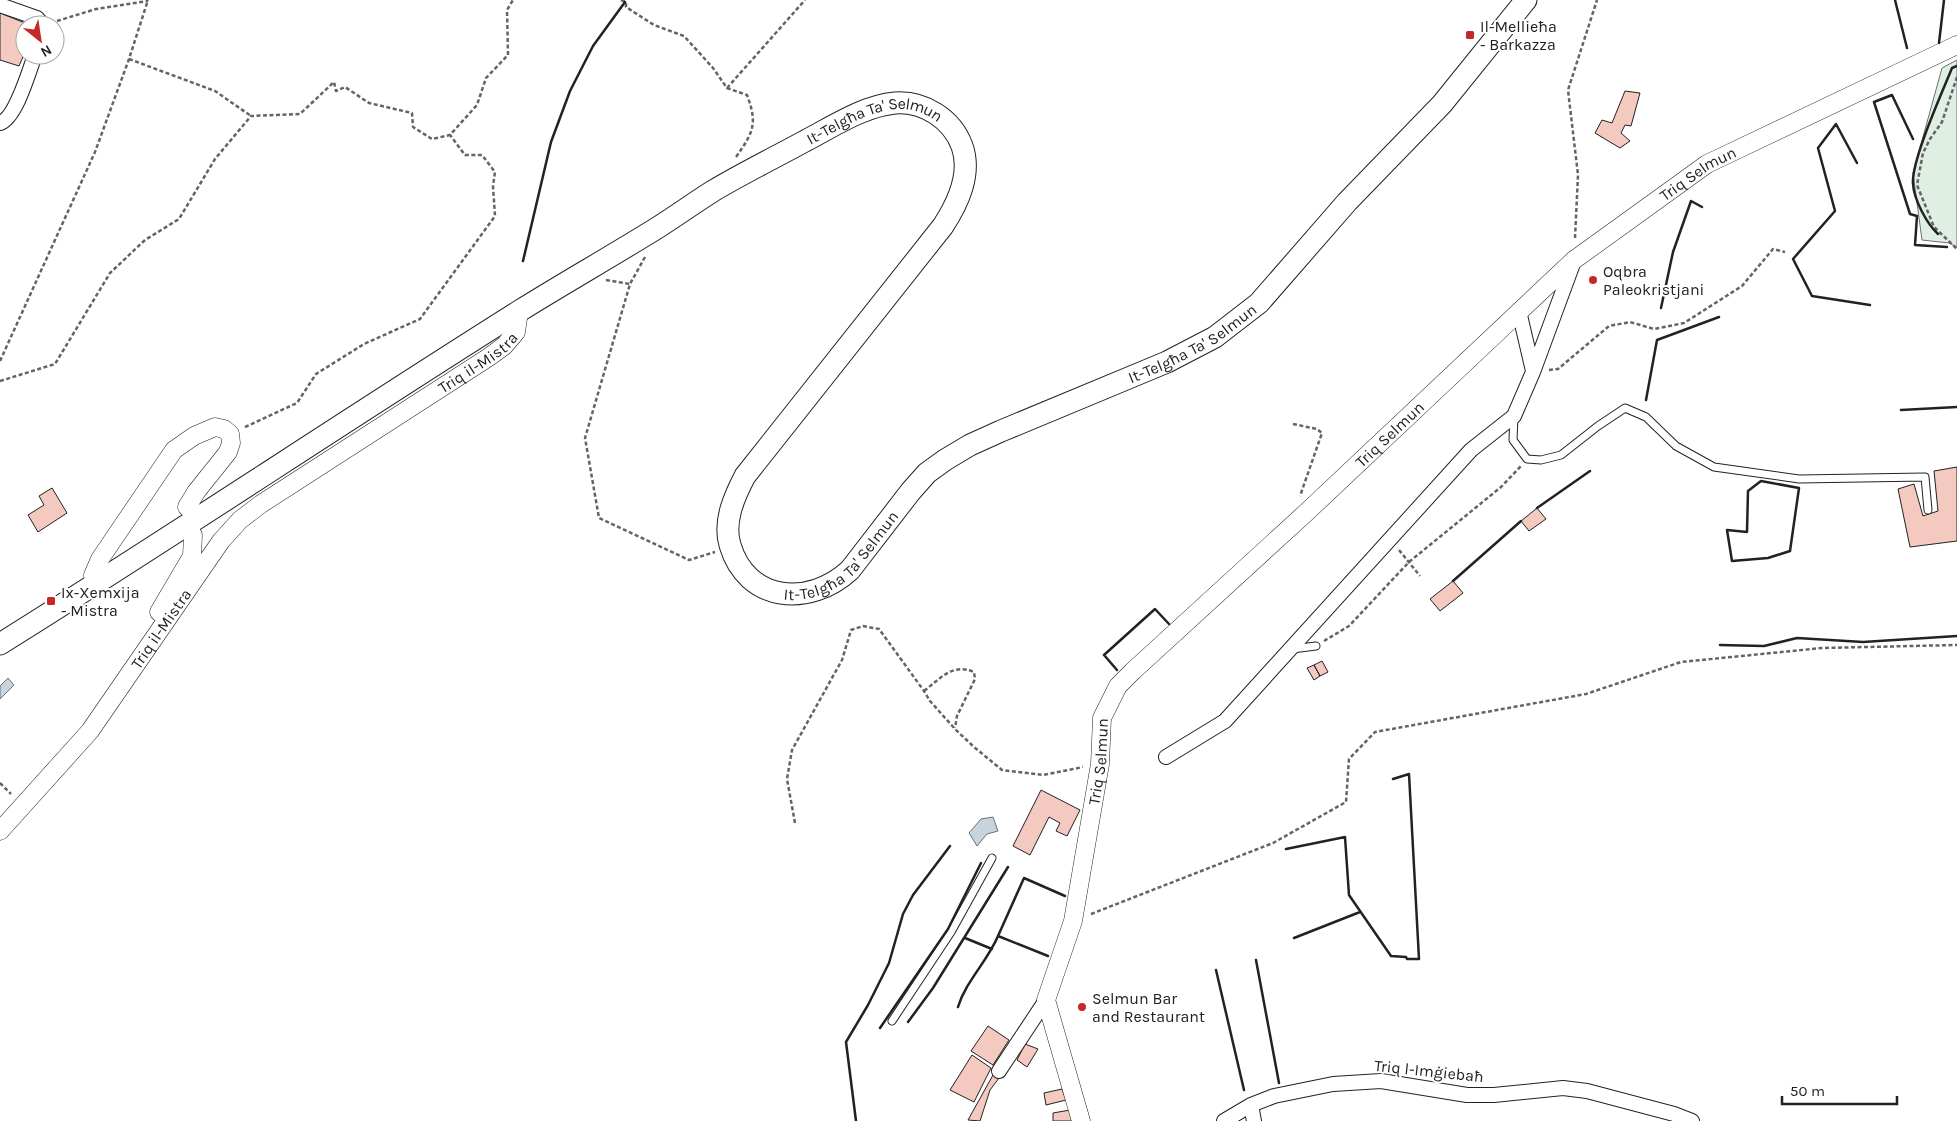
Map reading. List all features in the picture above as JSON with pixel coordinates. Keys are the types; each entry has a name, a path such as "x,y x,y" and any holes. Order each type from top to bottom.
{"main road":[{"name":"It-Telgħa Ta' Selmun","path":"519,311 715,190 834,126 873,108 897,103 914,105 930,110 945,120 956,133 963,149 966,169 962,188 954,209 943,226 744,476 733,497 728,522 730,544 737,563 746,575 764,589 790,595 817,590 838,580 850,570 911,491 927,473 945,460 1001,430 1167,362 1215,337 1259,303 1347,202 1442,104 1526,0"},
{"name":"Triq il-Mistra","path":"0,644 95,585 519,311"}],"street":[{"path":"0,5 28,15"},
{"name":"Triq Selmun","path":"999,1070 1046,1000 1073,921 1100,764 1102,718 1118,686 1574,260 1707,164 1957,45"},
{"path":"2,122 12,113 31,65"},
{"path":"1166,757 1225,721 1471,450 1514,416 1533,372 1574,260"},
{"name":"Triq il-Mistra","path":"0,831 90,732 221,541 240,520 261,504 504,346 516,332 519,311"},
{"path":"1519,311 1533,372"},
{"path":"95,585 93,575 100,559 174,450 194,436 215,427 224,429 230,434 231,443 228,452 186,507"},
{"name":"Triq il-Mistra","path":"90,732 192,556 193,535"},
{"path":"1046,1000 1081,1121"},
{"name":"Triq l-Imġiebaħ","path":"1224,1121 1252,1105 1274,1096 1333,1084 1381,1080 1467,1095 1494,1095 1563,1088 1586,1091 1674,1114 1692,1121"},
{"path":"1252,1105 1254,1121"}],"lane":[{"path":"1514,416 1513,440 1527,459 1541,460 1561,455 1625,408 1646,417 1676,446 1714,467 1799,479 1926,477 1928,510"},
{"path":"1290,650 1316,646"},
{"path":"892,1021 951,932 992,858"}],"path":[{"path":"129,59 215,91 251,116 300,114 334,82 336,91 345,87 369,103 412,113 413,127 432,140 450,135 477,105 486,78 508,55 507,10 513,0"},
{"path":"622,0 626,2 626,7 654,25 684,36 713,68 727,88 747,96 754,114 750,137 733,161"},
{"path":"727,88 805,0"},
{"path":"1574,260 1578,175 1568,90 1597,0"},
{"path":"0,361 95,152 148,1 96,8 65,18"},
{"path":"1957,77 1942,122 1923,153 1917,185 1934,227 1957,249"},
{"path":"0,381 54,364 110,273 145,240 179,219 215,160 251,116"},
{"path":"230,434 298,403 316,374 364,344 420,319 494,216 493,186 495,172 482,155 465,155 450,135"},
{"path":"1533,372 1558,369 1609,326 1630,322 1654,329 1684,323 1742,286 1773,249 1785,252"},
{"path":"647,255 630,284 585,438 598,518 689,560 713,554 720,548 730,544"},
{"path":"1293,424 1317,429 1322,433 1295,509 1300,518"},
{"path":"1316,646 1349,626 1408,562 1501,486 1527,459"},
{"path":"1390,539 1420,576"},
{"path":"795,823 788,779 792,750 842,660 851,630 863,626 878,629 930,701 955,729 1002,770 1044,774 1100,764"},
{"path":"1073,921 1273,843 1346,802 1349,759 1375,732 1586,694 1681,662 1822,648 1957,645"},
{"path":"924,691 949,671 963,668 974,672 975,679 957,716 955,729"}],"green space":[{"path":"1957,60 1957,247 1949,243 1922,240 1913,173 1942,68"}],"shaded area":[{"path":"8,678 14,685 0,699 0,686"},
{"path":"993,817 998,831 987,834 977,846 969,833 981,819"}],"building":[{"path":"0,13 15,19 15,65 0,60"},
{"path":"1625,91 1640,93 1631,126 1625,125 1621,133 1630,141 1620,148 1595,133 1602,120 1612,123"},
{"path":"1957,467 1957,541 1910,547 1898,489 1914,484 1923,516 1938,511 1934,471"},
{"path":"52,488 67,513 38,532 28,515 44,505 39,496"},
{"path":"1537,508 1546,519 1529,531 1521,521"},
{"path":"1453,581 1463,593 1440,611 1430,599"},
{"path":"1322,661 1328,672 1320,676 1314,665"},
{"path":"1314,665 1320,676 1314,680 1307,668"},
{"path":"1041,790 1080,810 1067,836 1056,831 1060,823 1049,817 1030,855 1013,846"},
{"path":"988,1026 1009,1040 993,1065 971,1051"},
{"path":"1025,1044 1038,1049 1027,1067 1017,1060"},
{"path":"972,1055 991,1068 974,1102 950,1090"},
{"path":"993,1075 999,1078 990,1090 980,1121 968,1120"},
{"path":"1062,1089 1066,1100 1046,1105 1044,1093"},
{"path":"1070,1110 1073,1121 1053,1121 1053,1113"}],"wall":[{"path":"1895,0 1907,48"},
{"path":"1939,43 1944,0"},
{"path":"523,261 551,142 570,91 593,46 625,2"},
{"path":"1938,234 1918,204 1913,184 1914,173 1922,144 1935,110 1952,68 1957,66"},
{"path":"1913,139 1892,95 1874,102 1910,214 1917,216 1915,245 1947,247"},
{"path":"1857,163 1836,124 1818,148 1835,211 1793,259 1812,296 1870,305"},
{"path":"1661,308 1673,252 1691,201 1702,207"},
{"path":"1646,400 1657,340 1719,317"},
{"path":"1901,410 1957,407"},
{"path":"1537,508 1590,471"},
{"path":"1761,481 1799,488 1790,551 1768,558 1732,561 1727,530 1747,532 1748,491 1761,481"},
{"path":"1453,581 1521,521"},
{"path":"1117,670 1104,655 1155,609 1169,624"},
{"path":"1720,645 1764,646 1797,638 1863,642 1957,636"},
{"path":"1286,849 1345,837 1349,895 1391,956 1419,959 1409,774 1393,779"},
{"path":"856,1121 846,1042 868,1005 889,963 903,914 913,895 950,846"},
{"path":"880,1028 948,929 981,863"},
{"path":"908,1022 933,988 1008,867"},
{"path":"1048,956 998,936 1024,878 1065,896"},
{"path":"1294,938 1360,912"},
{"path":"958,1007 966,989 998,936"},
{"path":"965,938 992,949"},
{"path":"1256,960 1279,1083"},
{"path":"1216,970 1244,1090"}],"place":[{"name":"Il-Mellieħa - Barkazza","path":"1470,35"},
{"name":"Oqbra Paleokristjani","path":"1593,280"},
{"name":"Ix-Xemxija - Mistra","path":"51,601"},
{"name":"Selmun Bar and Restaurant","path":"1082,1007"}]}
